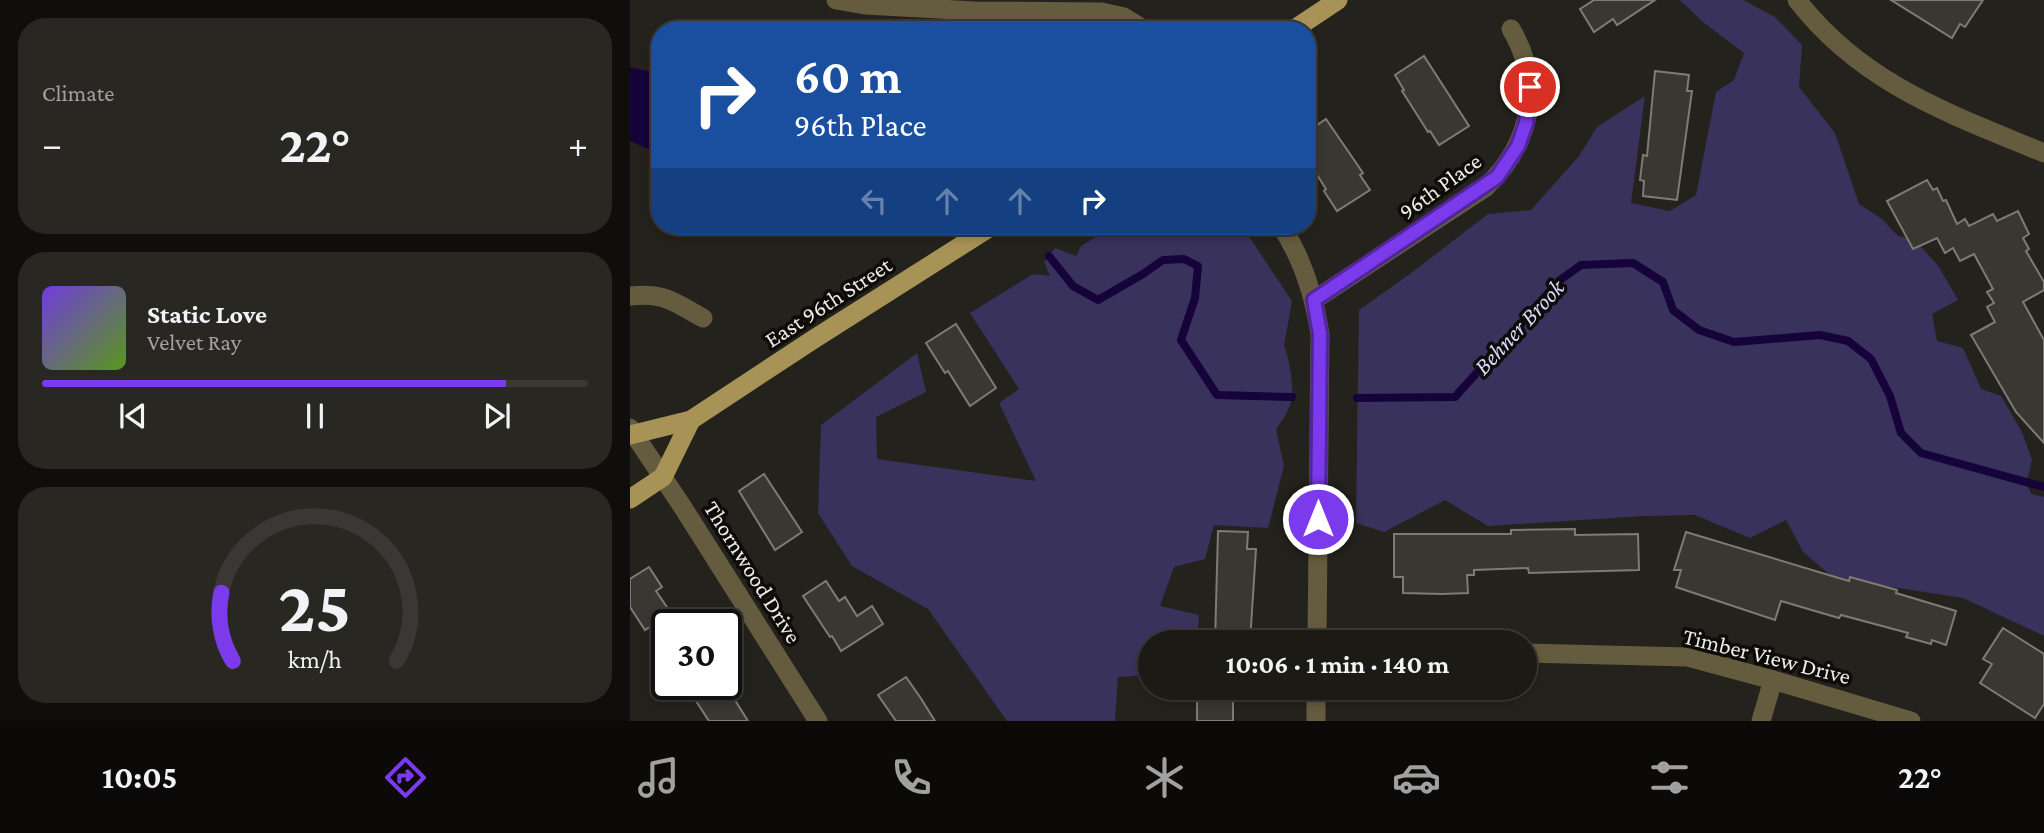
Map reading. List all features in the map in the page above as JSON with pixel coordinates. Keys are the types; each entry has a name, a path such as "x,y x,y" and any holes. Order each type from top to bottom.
{"main road":[{"path":"1306,21 1338,0"},
{"name":"East 96th Street","path":"631,432 691,420 978,235"},
{"path":"630,499 663,477 691,420"}],"street":[{"path":"836,0 865,5 975,11 1102,6 1130,21"},
{"path":"1797,0 1839,45 1886,81 1932,106 2044,153"},
{"name":"96th Place","path":"1314,300 1486,187 1509,161 1526,123 1530,87 1526,63 1511,29"},
{"path":"1286,235 1303,267 1314,300 1320,334 1317,630"},
{"path":"630,296 650,294 664,297 703,318"},
{"name":"Thornwood Drive","path":"631,432 663,477 818,721"},
{"name":"Timber View Drive","path":"1537,653 1688,657 1911,721"},
{"path":"1761,721 1773,680"},
{"path":"1316,700 1316,721"}],"shaded area":[{"path":"1680,0 1743,0 1775,17 1802,45 1799,87 1835,133 1859,204 1882,219 1898,236 1915,240 1939,267 1958,300 1932,314 1937,341 1963,348 1981,389 2001,396 2022,432 2032,460 2026,485 2032,494 2044,497 2044,636 1963,598 1834,578 1803,552 1786,520 1750,538 1695,515 1488,526 1445,500 1384,532 1356,523 1359,310 1488,214 1531,210 1579,156 1597,127 1645,96 1631,203 1670,211 1696,195 1716,92 1734,80 1744,53 1703,22"},
{"path":"630,67 651,72 651,150 630,141"},
{"path":"1099,235 1248,235 1292,301 1284,346 1291,372 1292,398 1276,429 1284,466 1268,528 1214,525 1205,559 1174,567 1160,606 1199,615 1198,630 1138,630 1138,676 1118,677 1115,721 1007,721 928,609 852,566 818,513 821,425 917,353 926,392 876,417 877,459 1036,481 999,403 1019,389 970,313 1033,274 1050,276 1044,262 1055,248 1076,256 1081,246"}],"building":[{"path":"1594,0 1655,0 1617,25 1613,19 1594,32 1580,9"},
{"path":"1891,0 1983,0 1965,27 1960,24 1952,38"},
{"path":"1424,56 1469,126 1439,145 1402,91 1404,90 1395,75"},
{"path":"1655,71 1689,75 1687,91 1692,91 1677,200 1643,196 1644,181 1640,180 1643,155 1647,156"},
{"path":"1326,119 1363,173 1360,175 1370,190 1337,211 1316,173 1316,126"},
{"path":"1927,180 1933,190 1937,188 1943,201 1946,200 1957,224 1965,219 1969,226 1993,214 1997,221 2018,211 2029,234 2023,238 2029,249 2026,251 2044,282 2044,290 2023,302 2044,340 2044,443 2016,412 1971,335 1995,322 1987,307 1994,303 1987,292 1993,289 1974,254 1960,261 1953,248 1945,253 1937,238 1913,249 1887,201"},
{"path":"956,324 996,388 970,406 926,343"},
{"path":"764,474 802,532 775,550 739,491"},
{"path":"1575,529 1575,535 1638,534 1639,570 1529,573 1528,568 1474,570 1474,575 1467,575 1468,593 1442,594 1403,593 1403,577 1394,577 1394,534 1511,534 1511,530"},
{"path":"1218,531 1248,532 1247,549 1256,549 1251,630 1215,630"},
{"path":"1686,532 1849,581 1850,577 1897,590 1896,593 1956,611 1946,645 1932,640 1931,644 1906,637 1908,633 1841,615 1839,618 1781,601 1775,620 1676,587 1681,570 1674,570"},
{"path":"649,567 662,587 656,591 668,609 651,609 651,626 645,630 630,607 630,579"},
{"path":"826,581 839,601 845,597 857,616 872,606 883,624 841,651 803,596"},
{"path":"2003,628 2044,654 2044,704 2035,718 1980,683 1992,664 1983,659"},
{"path":"906,677 935,721 896,721 878,695"},
{"path":"695,700 735,700 748,721 709,721"},
{"path":"1197,700 1233,700 1233,721 1197,721"}],"waterway":[{"name":"Behner Brook","path":"1049,256 1073,286 1098,300 1163,260 1184,259 1198,266 1195,298 1181,340 1217,395 1292,397"},
{"name":"Behner Brook","path":"1357,398 1455,397 1560,280 1581,265 1633,263 1663,282 1673,310 1699,330 1734,342 1820,335 1848,341 1871,359 1890,396 1901,433 1921,453 2044,487"}],"route":[{"path":"1318,519 1320,334 1314,300 1486,187 1497,177 1518,146 1526,123 1530,87"}]}
